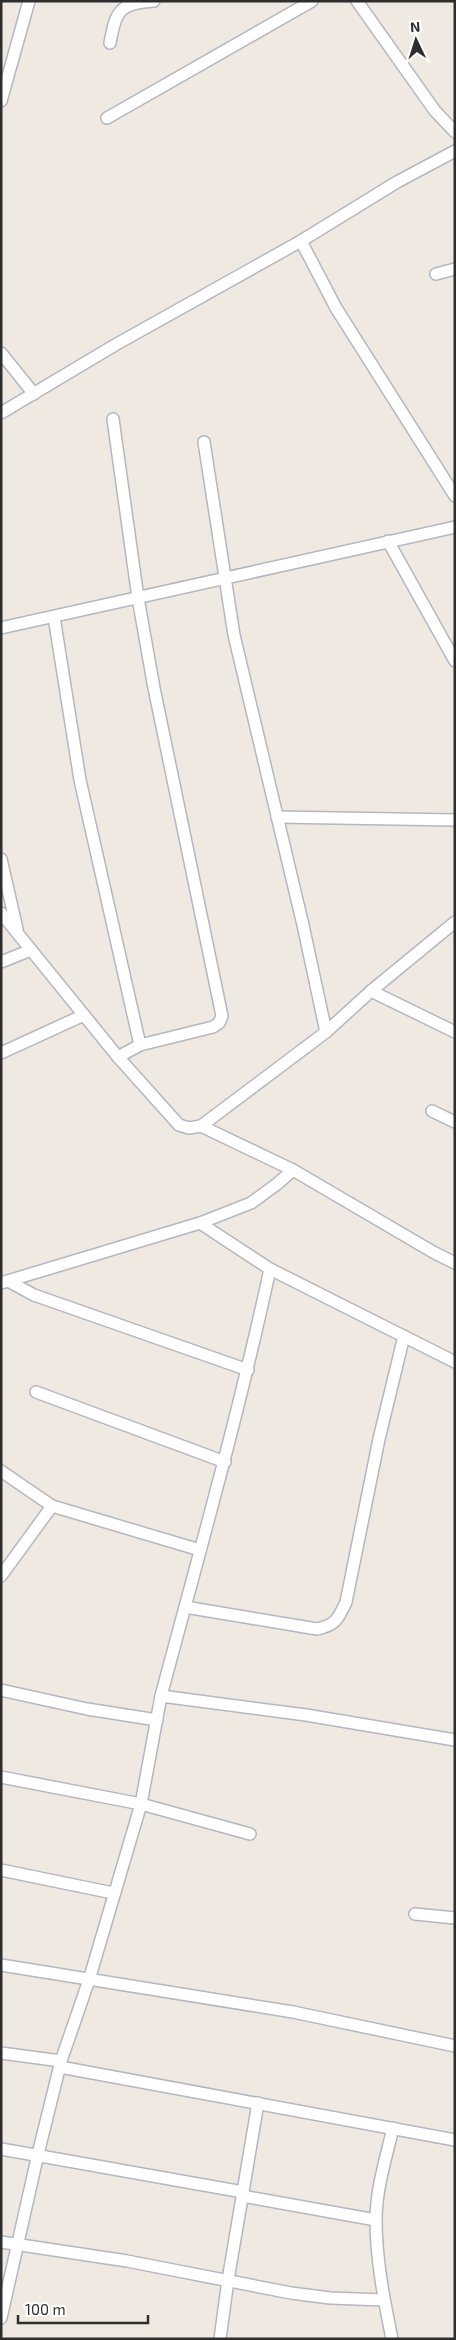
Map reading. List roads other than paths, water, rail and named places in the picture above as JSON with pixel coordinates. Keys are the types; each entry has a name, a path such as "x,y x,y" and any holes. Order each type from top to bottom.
{"street":[{"path":"1,101 29,1"},
{"path":"110,43 115,19 123,8 154,1"},
{"path":"107,118 312,1"},
{"path":"356,1 435,111 455,132"},
{"path":"1,413 115,344 301,242 397,182 455,151"},
{"path":"301,242 336,308 455,496"},
{"path":"436,274 455,269"},
{"path":"1,353 34,394"},
{"path":"113,419 138,598 186,848 222,1016 219,1023 213,1027 140,1045 118,1057"},
{"path":"204,442 234,635 278,817 326,1032"},
{"path":"1,628 455,527"},
{"path":"388,541 455,660"},
{"path":"54,617 80,780 140,1045"},
{"path":"278,817 455,820"},
{"path":"1,859 18,933"},
{"path":"1,913 118,1057 178,1125 188,1128 201,1126 326,1032 371,991 455,922"},
{"path":"1,962 31,950"},
{"path":"371,991 455,1032"},
{"path":"1,1054 84,1014"},
{"path":"432,1111 455,1122"},
{"path":"201,1126 293,1170 433,1252 455,1262"},
{"path":"5,1282 200,1224 251,1203 293,1170"},
{"path":"200,1224 270,1269 455,1362"},
{"path":"1,2318 60,2064 89,1980 113,1893 141,1804 161,1696 226,1462 270,1269"},
{"path":"5,1282 34,1295 248,1370"},
{"path":"185,1607 317,1629 330,1626 339,1617 346,1602 379,1439 404,1336"},
{"path":"36,1392 226,1462"},
{"path":"1,1471 52,1506 200,1550"},
{"path":"1,1576 52,1506"},
{"path":"1,1690 87,1709 157,1720"},
{"path":"161,1696 306,1715 455,1740"},
{"path":"1,1777 141,1804 250,1834"},
{"path":"1,1870 113,1893"},
{"path":"415,1914 455,1918"},
{"path":"1,1964 89,1980 293,2012 455,2046"},
{"path":"1,2053 455,2140"},
{"path":"220,2339 258,2102"},
{"path":"392,2339 384,2300 376,2220 382,2176 393,2128"},
{"path":"1,2149 38,2154 376,2220"},
{"path":"1,2242 127,2261 320,2297 384,2300"}]}
